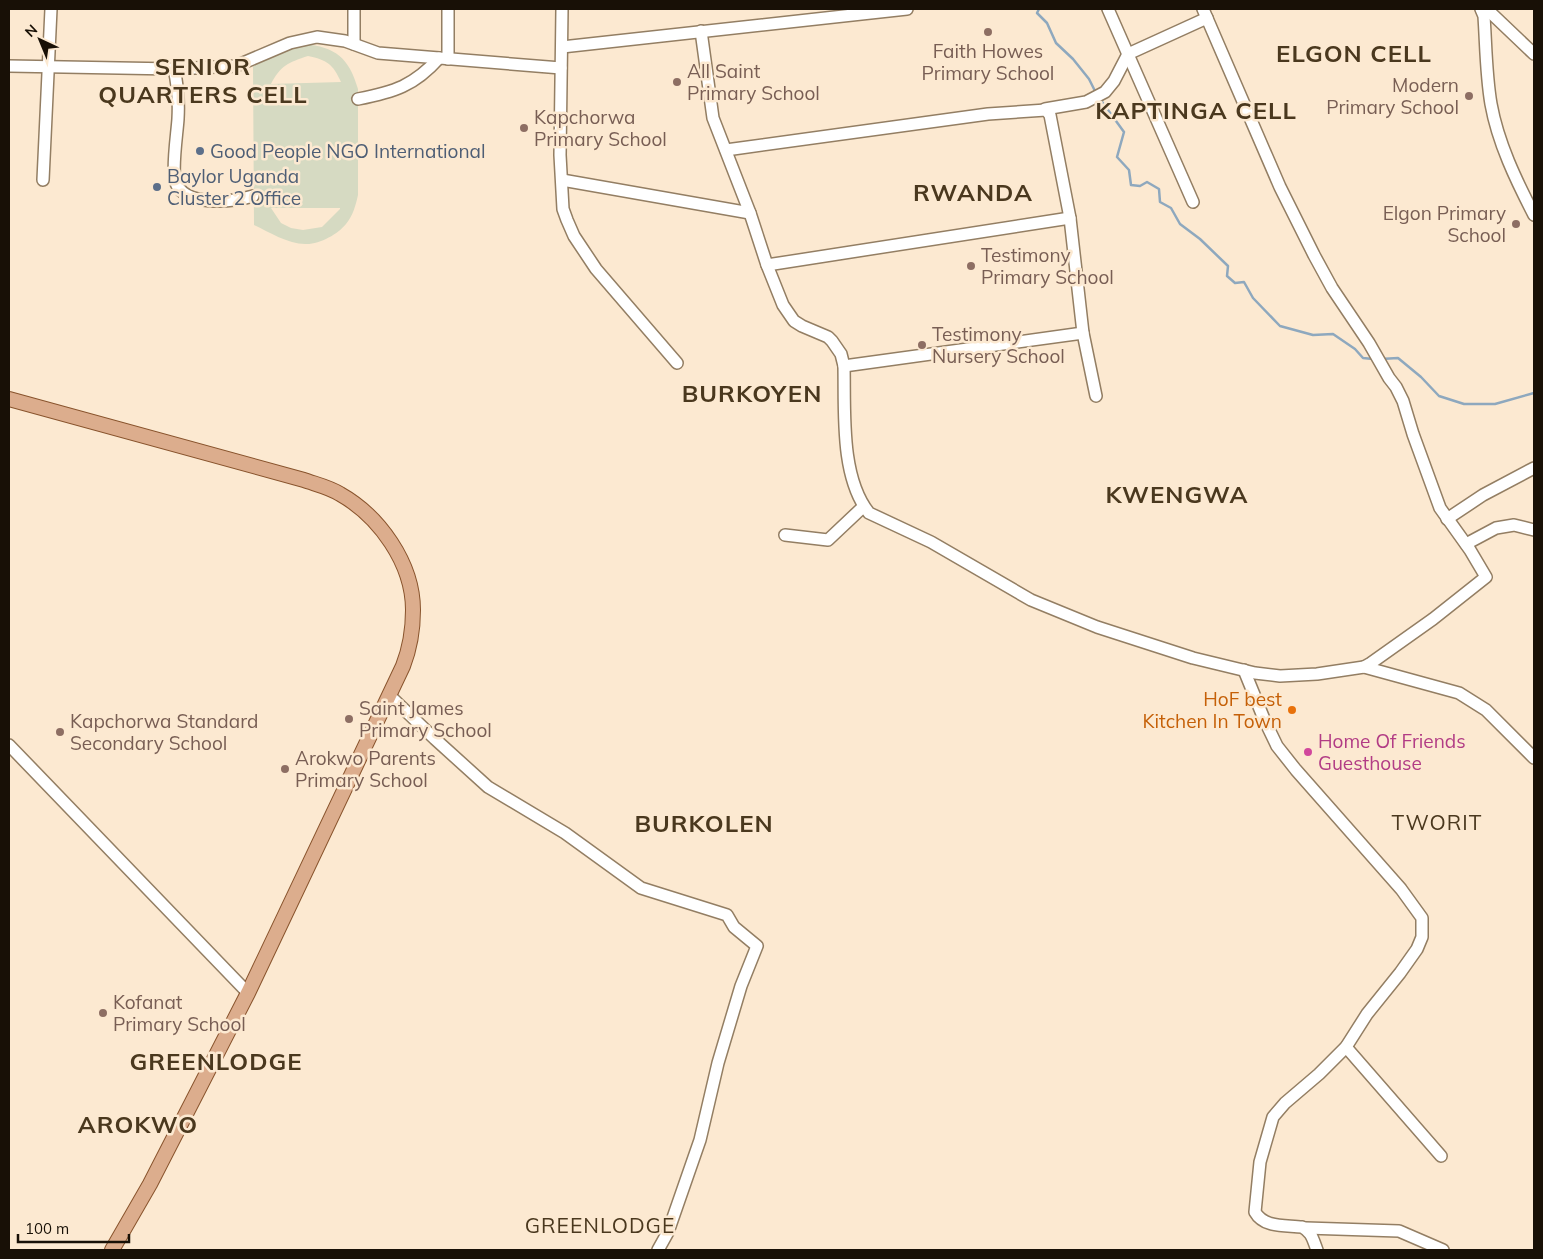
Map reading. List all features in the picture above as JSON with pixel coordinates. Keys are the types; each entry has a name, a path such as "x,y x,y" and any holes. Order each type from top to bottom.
{"main road":[{"path":"9,399 304,480 339,493 364,511 383,530 399,557 410,586 413,608 410,645 404,666 248,993 150,1184 112,1250"}],"street":[{"path":"43,180 51,9"},
{"path":"354,9 354,44"},
{"path":"358,99 400,88 425,74 444,59 448,9"},
{"path":"562,9 560,155 563,209 574,236 596,269 677,363"},
{"path":"562,47 907,9"},
{"path":"1108,9 1194,202"},
{"path":"1482,9 1492,14 1534,54"},
{"path":"1482,9 1484,16 1486,70 1492,107 1501,140 1534,215"},
{"path":"701,31 711,110 767,264 788,313 802,326 832,340 841,354 844,366 847,459 863,507 874,516 931,542 1031,600 1097,627 1193,658 1280,676 1317,674 1364,667 1371,664 1433,619 1486,577 1466,544 1440,508 1403,401 1332,288 1280,187 1205,13 1128,54 1114,81 1098,96 1086,102 1045,109 988,114 726,150"},
{"path":"9,66 174,69 236,66 290,43 317,37 335,39 378,53 561,68"},
{"path":"174,69 179,94 175,180 184,194 198,200 238,201 253,196"},
{"path":"1045,109 1050,115 1070,218 1083,332 1096,396"},
{"path":"562,180 750,213"},
{"path":"767,264 1070,218"},
{"path":"844,366 1083,332"},
{"path":"1447,519 1483,495 1534,468"},
{"path":"785,535 828,540 863,507"},
{"path":"1466,544 1496,528 1514,525 1534,530"},
{"path":"1364,667 1459,693 1486,710 1534,758"},
{"path":"1244,670 1277,746 1401,889 1422,918 1422,937 1417,949 1367,1014 1346,1047 1319,1074 1285,1103 1273,1117 1260,1162 1255,1212 1258,1218 1265,1223 1302,1226 1306,1228 1399,1231 1443,1250"},
{"path":"389,695 488,787 565,833 641,888 727,915 734,927 757,946 741,986 718,1063 700,1140 668,1232 658,1250"},
{"path":"9,745 248,993"},
{"path":"1346,1047 1441,1156"},
{"path":"1306,1228 1310,1231 1317,1250"}],"green space":[{"path":"304,44 333,51 345,62 354,78 358,89 358,195 352,214 343,228 322,241 310,244 292,242 254,225 253,66","holes":["308,56 329,64 341,82 271,84 282,69 295,60","271,208 340,208 340,209 322,227 303,230 291,228 281,223"]}],"waterway":[{"path":"1039,9 1037,13 1047,23 1056,43 1073,59 1089,79 1096,93"},
{"path":"1100,99 1124,132 1117,157 1129,170 1131,185 1140,186 1147,182 1159,189 1160,202 1171,208 1180,224 1200,239 1228,266 1227,276 1235,283 1244,282 1253,298 1280,326 1313,335 1333,334 1355,349 1363,358 1373,359"},
{"path":"1381,359 1398,358 1421,377 1439,396 1464,404 1495,404 1534,393"}],"place":[{"name":"Faith Howes Primary School","path":"988,32"},
{"name":"All Saint Primary School","path":"677,82"},
{"name":"Modern Primary School","path":"1469,96"},
{"name":"Kapchorwa Primary School","path":"524,128"},
{"name":"Good People NGO International","path":"200,151"},
{"name":"Baylor Uganda Cluster 2 Office","path":"157,187"},
{"name":"Elgon Primary School","path":"1516,224"},
{"name":"Testimony Primary School","path":"971,266"},
{"name":"Testimony Nursery School","path":"922,345"},
{"name":"HoF best Kitchen In Town","path":"1292,710"},
{"name":"Saint James Primary School","path":"349,719"},
{"name":"Kapchorwa Standard Secondary School","path":"60,732"},
{"name":"Home Of Friends Guesthouse","path":"1308,752"},
{"name":"Arokwo Parents Primary School","path":"285,769"},
{"name":"Kofanat Primary School","path":"103,1013"}],"district":[{"name":"ELGON CELL","path":"1354,54"},
{"name":"SENIOR QUARTERS CELL","path":"203,81"},
{"name":"KAPTINGA CELL","path":"1196,111"},
{"name":"RWANDA","path":"973,193"},
{"name":"BURKOYEN","path":"752,394"},
{"name":"KWENGWA","path":"1177,495"},
{"name":"TWORIT","path":"1437,823"},
{"name":"BURKOLEN","path":"704,824"},
{"name":"GREENLODGE","path":"216,1062"},
{"name":"AROKWO","path":"138,1125"},
{"name":"GREENLODGE","path":"600,1226"}]}
